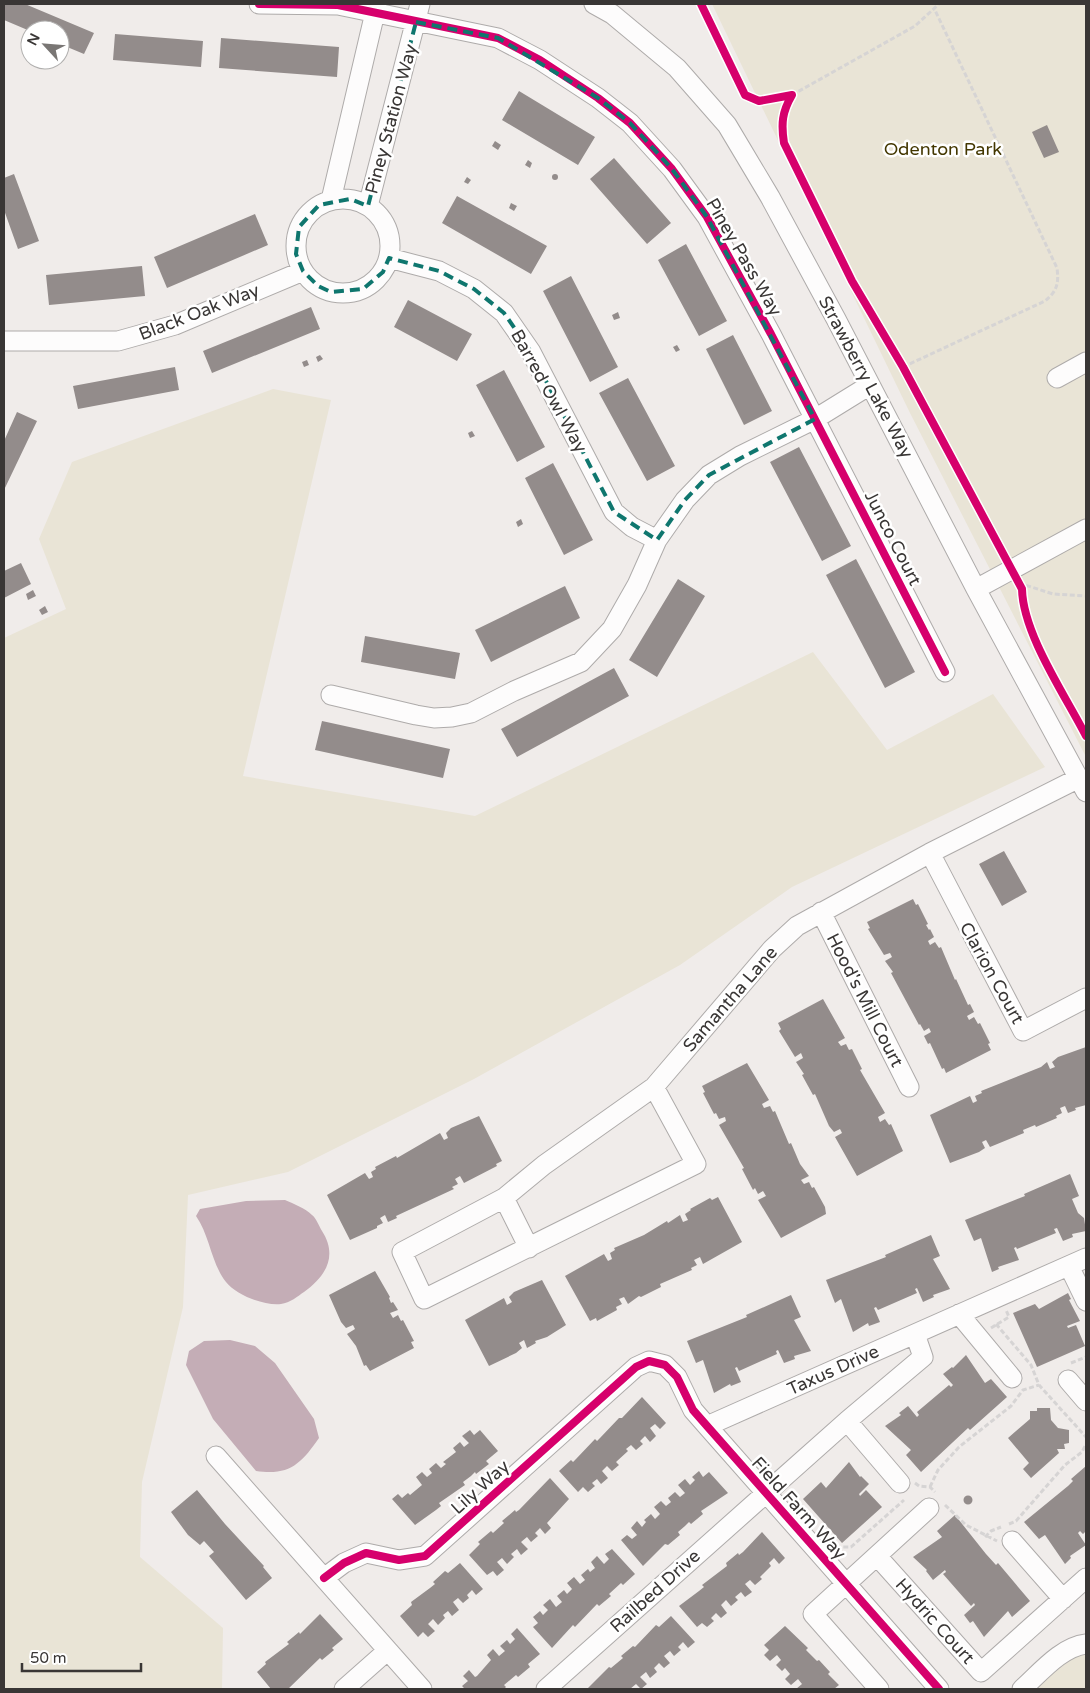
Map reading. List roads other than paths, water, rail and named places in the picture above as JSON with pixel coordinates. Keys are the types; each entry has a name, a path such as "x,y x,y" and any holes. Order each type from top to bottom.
{"street":[{"name":"Piney Pass Way","path":"259,4 338,5 376,9 416,22 498,38 540,60 598,98 630,123 672,169 707,217 815,419"},
{"name":"Piney Station Way","path":"368,206 420,4"},
{"name":"Strawberry Lake Way","path":"594,4 612,14 677,68 727,124 770,197 870,384 976,589 1083,785"},
{"path":"376,9 331,200 319,205 306,216 300,227 296,249 303,271 318,286 331,292 349,293 363,289 383,272 389,258"},
{"name":"Piney Station Way","path":"331,200 350,199 368,206 385,224 390,241 389,258"},
{"name":"Barred Owl Way","path":"389,258 439,271 474,289 504,313 531,352 614,512 632,527 657,540"},
{"name":"Black Oak Way","path":"4,341 118,341 175,325 303,271"},
{"path":"1057,378 1086,362"},
{"path":"331,695 416,715 434,718 452,717 471,713 514,690 581,662 612,628 637,585 657,540 685,500 709,475 740,456 815,419 870,384"},
{"name":"Junco Court","path":"815,419 945,672"},
{"path":"976,589 1015,577 1086,529"},
{"name":"Samantha Lane","path":"529,1248 424,1299 402,1252 504,1198 544,1165 654,1087 772,949 797,926 930,853 1083,785"},
{"name":"Clarion Court","path":"930,853 1023,1031 1086,998"},
{"name":"Hood's Mill Court","path":"821,912 909,1087"},
{"path":"504,1198 529,1248 696,1164 654,1087"},
{"name":"Taxus Drive","path":"707,1426 1086,1258"},
{"path":"1069,1266 1086,1301"},
{"path":"959,1314 1012,1378"},
{"name":"Railbed Drive","path":"546,1689 765,1493 923,1357 915,1334"},
{"name":"Field Farm Way","path":"636,1367 649,1362 665,1365 676,1377 693,1410 939,1689"},
{"name":"Lily Way","path":"324,1578 344,1563 366,1553 399,1560 425,1556 636,1367"},
{"path":"1068,1380 1086,1401"},
{"path":"847,1421 906,1491"},
{"path":"216,1456 422,1689"},
{"path":"879,1689 814,1614 936,1501"},
{"path":"1012,1541 1062,1599"},
{"name":"Hydric Court","path":"877,1556 980,1672 1086,1578"},
{"path":"1022,1689 1062,1654 1071,1648 1086,1644"},
{"path":"344,1689 388,1651"}],"park label":[{"name":"Odenton Park","path":"943,149"}]}
